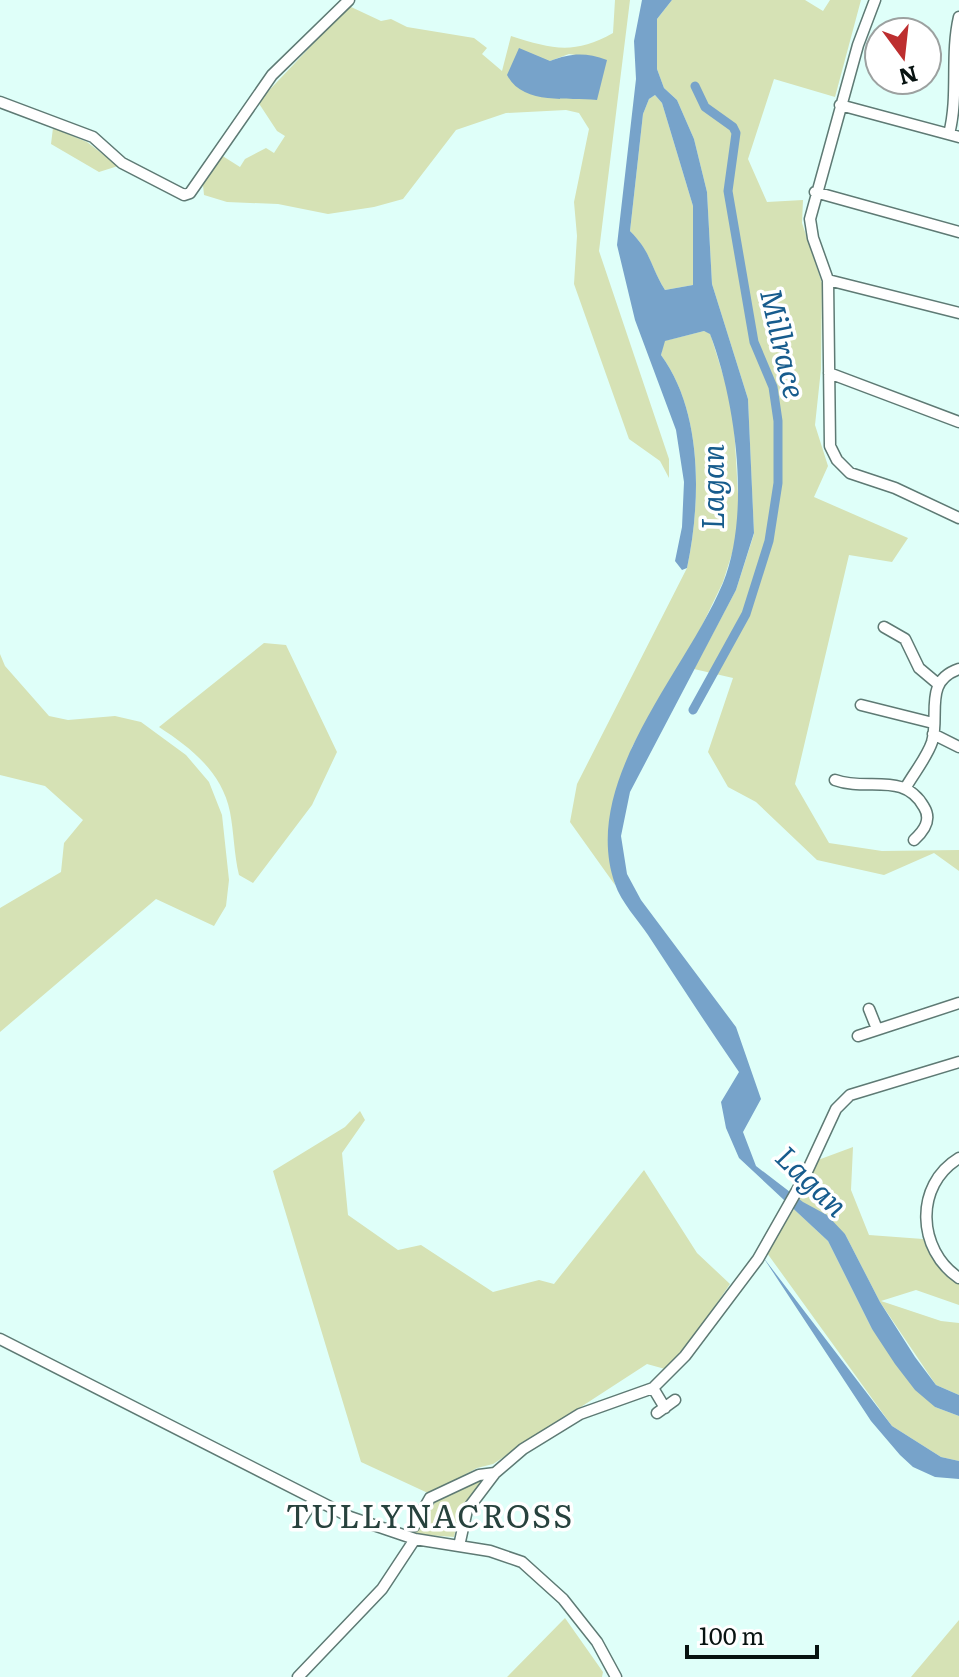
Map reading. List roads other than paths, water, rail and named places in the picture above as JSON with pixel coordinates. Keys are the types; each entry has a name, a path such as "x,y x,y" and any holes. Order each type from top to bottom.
{"street":[{"path":"0,102 93,137 134,170 184,195 190,193 272,75 349,0"},
{"path":"875,0 815,192 811,229 828,280 829,437 837,460 850,473 895,488 959,518"},
{"path":"840,105 954,135 955,40 959,18"},
{"path":"815,192 959,232"},
{"path":"828,280 959,313"},
{"path":"829,373 959,422"},
{"path":"884,627 909,644 919,668 938,684"},
{"path":"906,787 930,746 938,684 959,669"},
{"path":"861,705 933,728 959,747"},
{"path":"835,780 852,787 880,783 906,787 927,813 926,826 914,840"},
{"path":"858,1036 959,1003"},
{"path":"869,1009 877,1029"},
{"path":"459,1546 467,1510 495,1473 523,1449 580,1414 653,1388 685,1356 758,1259 804,1178 832,1116 850,1095 959,1062"},
{"path":"959,1158 936,1181 925,1215 931,1243 942,1263 959,1278"},
{"path":"0,1339 313,1500 383,1530 415,1539 490,1551 522,1562 546,1581 597,1642 616,1677"},
{"path":"653,1388 661,1410 675,1400"},
{"path":"414,1526 430,1498 479,1475 495,1473"},
{"path":"300,1522 313,1500"},
{"path":"298,1677 382,1589 415,1539"}],"water":[{"path":"642,0 672,0 657,19 657,69 664,88 677,100 694,139 707,192 712,284 748,399 754,533 736,590 630,792 621,836 627,874 641,900 736,1027 761,1099 743,1132 756,1166 803,1202 827,1215 845,1234 880,1302 915,1357 936,1385 959,1395 959,1416 935,1407 915,1390 872,1329 828,1241 739,1158 726,1128 721,1102 739,1072 625,904 615,884 608,845 611,806 642,728 723,583 732,555 738,492 733,424 710,334 704,331 665,341 661,355 685,403 695,458 692,542 687,568 682,570 675,561 682,527 684,482 676,430 635,320 617,245 636,79 634,41","holes":["655,95 662,103 693,206 693,285 665,290 647,252 630,231 643,114 649,99"]},
{"path":"519,48 550,61 578,54 607,60 597,100 547,98 524,92 507,75"},
{"path":"763,1257 892,1426 941,1457 959,1461 959,1479 935,1477 913,1467 900,1455 871,1421"}],"waterway":[{"name":"Millrace","path":"693,710 746,614 769,541 778,483 778,421 773,387 754,342 728,191 736,133 733,127 705,107 695,86"}],"district":[{"name":"TULLYNACROSS","path":"430,1517"}],"water label":[{"name":"Lagan","path":"714,487"},
{"name":"Lagan","path":"811,1182"}]}
